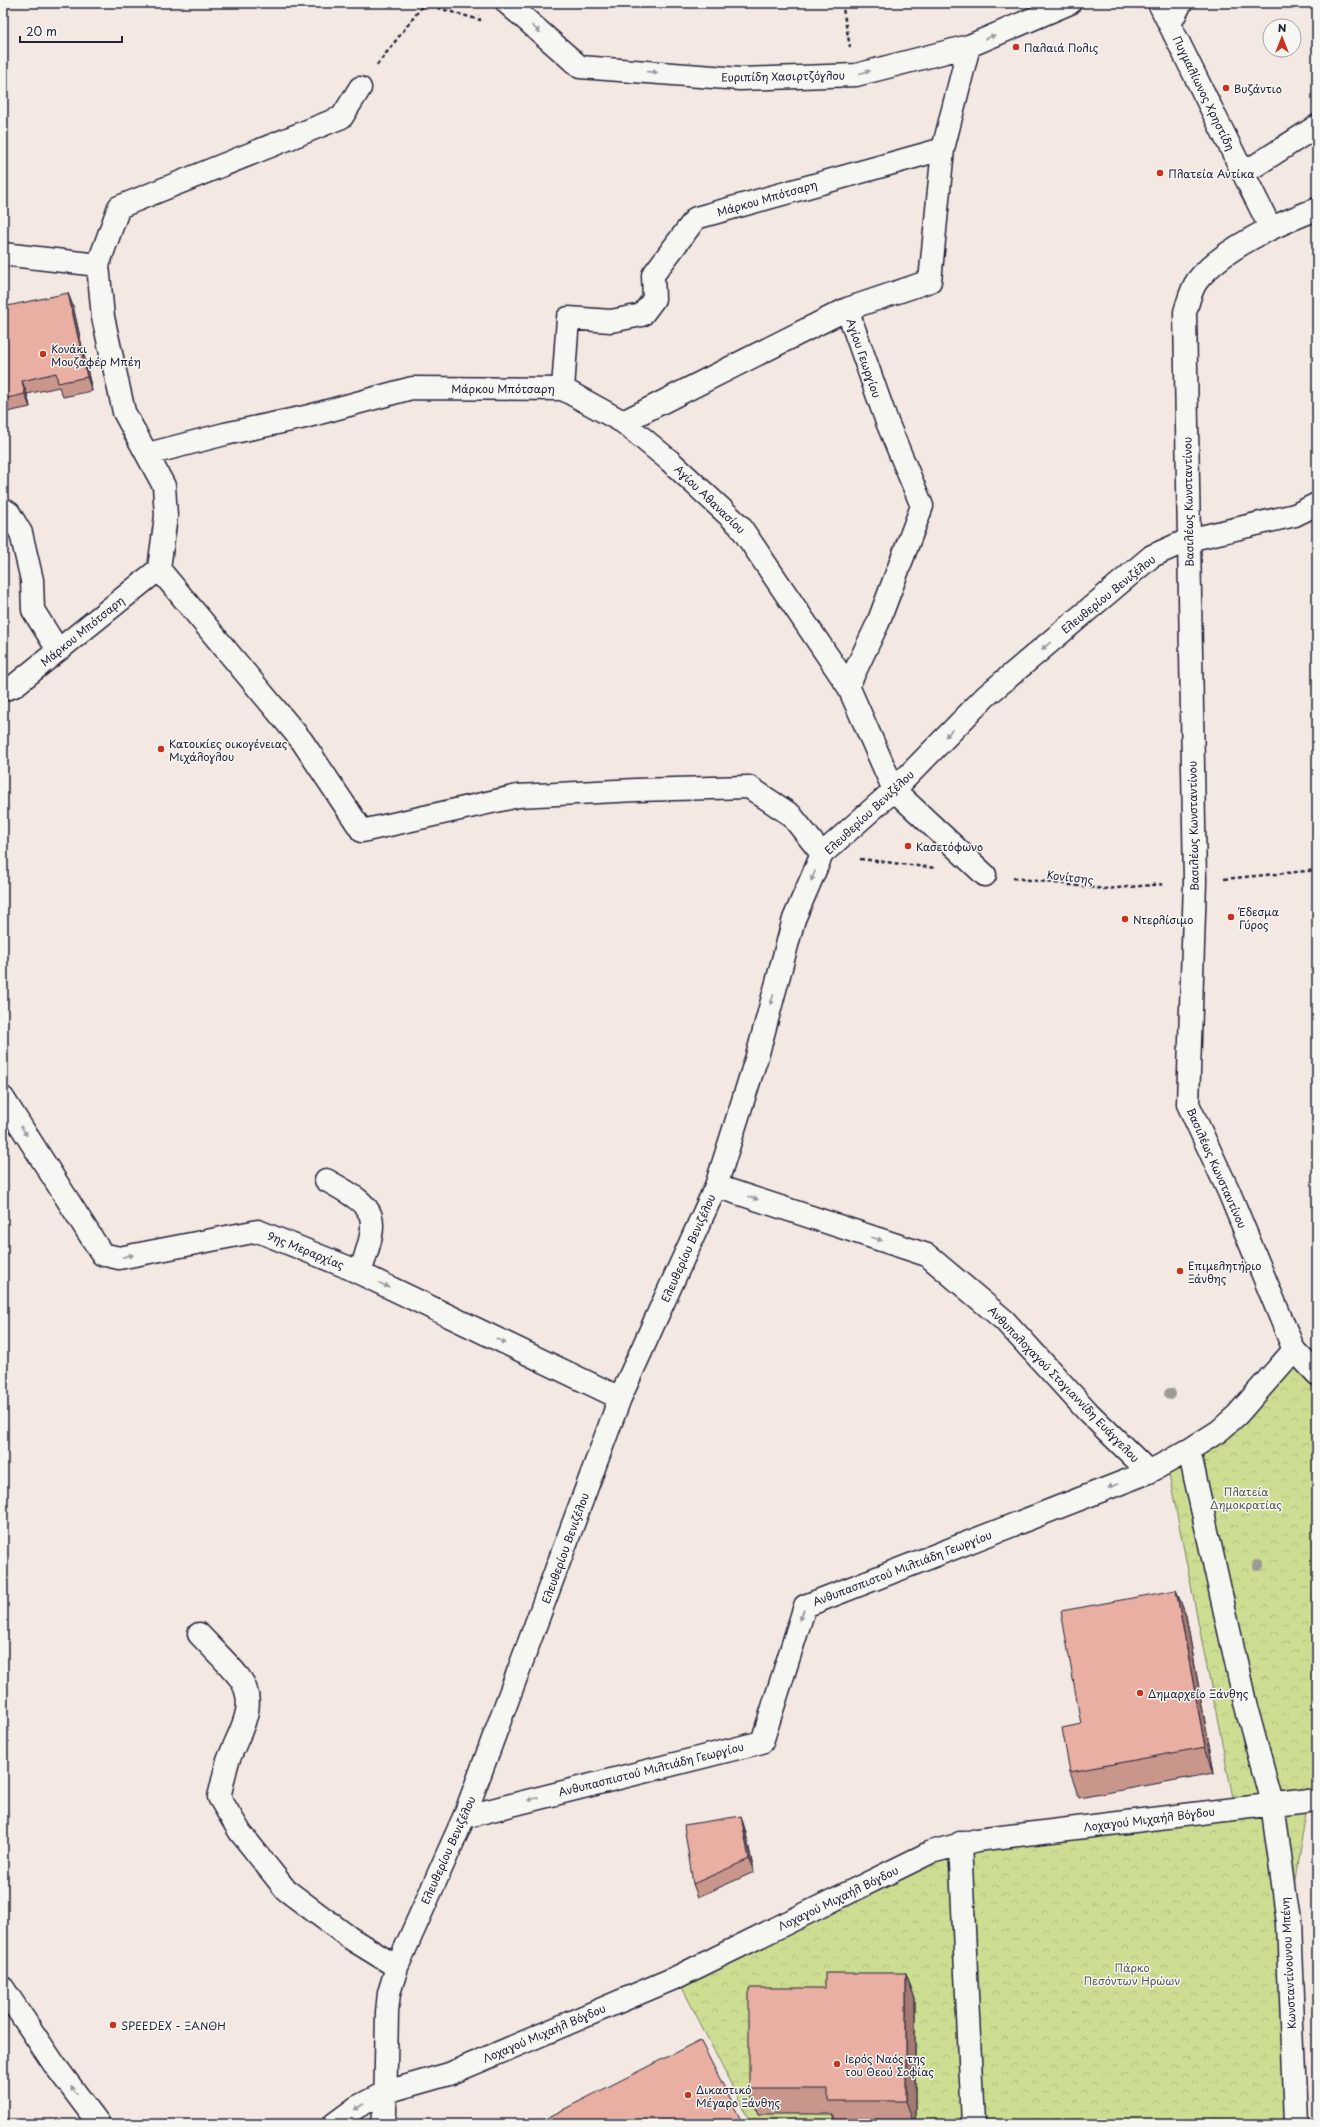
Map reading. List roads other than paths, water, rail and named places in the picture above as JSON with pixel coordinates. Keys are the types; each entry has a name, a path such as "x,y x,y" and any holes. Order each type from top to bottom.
{"street":[{"name":"Ευριπίδη Χασιρτζόγλου","path":"507,3 580,67 740,79 856,75 969,46 1070,3"},
{"name":"Πυγμαλίωνος Χρηστίδη","path":"1159,3 1270,227"},
{"path":"1170,24 1181,3"},
{"name":"Αγίου Γεωργίου","path":"848,686 878,623 922,506 886,422 847,309 930,281 943,149 969,46"},
{"path":"360,88 342,117 119,207 98,265 103,317 124,412 164,486 166,516 159,569 302,741 362,832 518,796 636,790 749,787 791,815 822,854"},
{"path":"1244,173 1317,126"},
{"name":"Μάρκου Μπότσαρη","path":"148,454 225,434 305,417 412,388 563,389 568,318 611,321 642,315 654,299 653,275 696,218 943,149"},
{"name":"Βασιλέως Κωνσταντίνου","path":"1317,208 1270,227 1219,260 1196,282 1185,312 1194,881 1188,1104 1229,1192 1294,1350 1317,1374"},
{"path":"3,254 98,265"},
{"path":"623,422 847,309"},
{"name":"Αγίου Αθανασίου","path":"563,389 623,422 670,461 740,526 848,686 894,790"},
{"name":"Ελευθερίου Βενιζέλου","path":"386,2092 387,2012 389,1993 397,1967 464,1817 620,1398 716,1186 758,1053 794,919 822,854 894,790 986,696 1152,556 1188,540 1295,515 1317,504"},
{"path":"3,509 9,513 21,533 32,580 33,610 58,650"},
{"name":"Μάρκου Μπότσαρη","path":"3,690 14,686 159,569"},
{"path":"894,790 985,875"},
{"name":"9ης Μεραρχίας","path":"3,1098 102,1254 119,1258 258,1231 360,1273 620,1398"},
{"path":"326,1180 354,1196 370,1211 373,1229 360,1273"},
{"name":"Ανθυπολοχαγού Στογιαννίδη Ευάγγελου","path":"716,1186 927,1255 1004,1320 1088,1412 1149,1472"},
{"path":"1149,1472 1189,1450 1218,1431 1236,1415 1294,1350"},
{"name":"Κωνσταντίνουνου Μπένη","path":"1189,1450 1246,1707 1272,1803 1288,1922 1296,2124"},
{"name":"Ανθυπασπιστού Μιλτιάδη Γεωργίου","path":"464,1817 762,1742 805,1606 1149,1472"},
{"path":"199,1634 240,1678 246,1694 248,1713 239,1739 227,1763 219,1797 240,1832 286,1890 350,1938 397,1967"},
{"name":"Λοχαγού Μιχαήλ Βόγδου","path":"334,2124 357,2108 386,2092 449,2074 677,1977 931,1852 960,1843 1317,1798"},
{"path":"960,1843 973,2124"},
{"path":"3,1988 54,2064 98,2123"},
{"path":"381,2124 385,2113 386,2092"}],"place":[{"name":"Παλαιά Πολις","path":"1016,47"},
{"name":"Βυζάντιο","path":"1226,88"},
{"name":"Πλατεία Αντίκα","path":"1160,173"},
{"name":"Κονάκι Μουζαφέρ Μπέη","path":"43,354"},
{"name":"Κατοικίες οικογένειας Μιχάλογλου","path":"161,749"},
{"name":"Κασετόφωνο","path":"908,846"},
{"name":"Έδεσμα Γύρος","path":"1231,917"},
{"name":"Ντερλίσιμο","path":"1125,919"},
{"name":"Επιμελητήριο Ξάνθης","path":"1180,1271"},
{"name":"Δημαρχείο Ξάνθης","path":"1140,1693"},
{"name":"SPEEDEX - ΞΑΝΘΗ","path":"113,2025"},
{"name":"Ιερός Ναός της του Θεού Σοφίας","path":"837,2064"},
{"name":"Δικαστικό Μέγαρο Ξάνθης","path":"688,2095"}],"park label":[{"name":"Πλατεία Δημοκρατίας","path":"1246,1497"},
{"name":"Πάρκο Πεσόντων Ηρώων","path":"1132,1973"}]}
